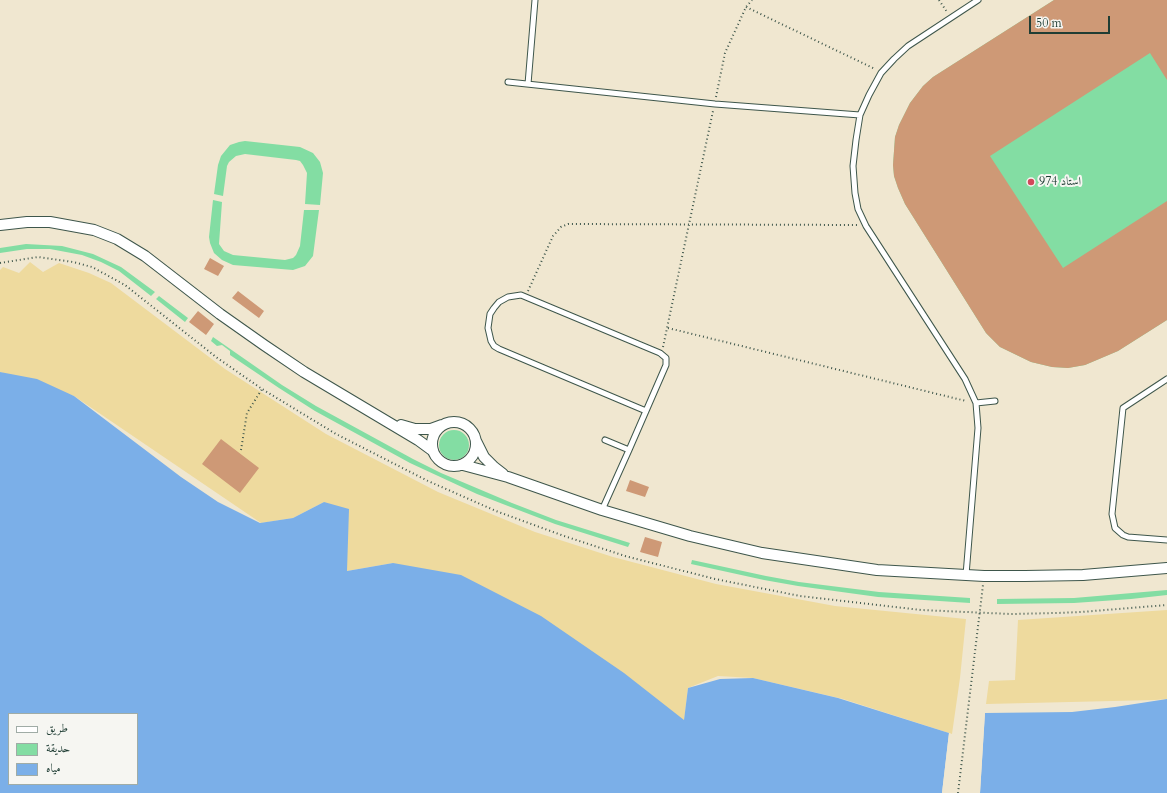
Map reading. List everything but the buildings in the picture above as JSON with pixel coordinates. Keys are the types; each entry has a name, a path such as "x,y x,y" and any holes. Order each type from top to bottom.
{"street":[{"path":"0,225 27,222 50,222 94,230 117,239 145,256 220,314 281,357 334,390 392,423 433,451"},
{"path":"392,423 415,428 431,429 449,422 463,424 474,434 476,442 476,449 473,455 469,461 463,465"},
{"path":"442,425 433,436 433,451 436,458 448,466 463,465 508,477 602,510 690,536 762,553 877,570 966,576 1083,575 1167,568"},
{"path":"476,442 484,457 494,467 508,477"}],"lane":[{"path":"528,84 535,0"},
{"path":"966,576 978,428 976,403 965,379 866,226 858,209 853,181 856,140 860,115 869,95 882,73 908,46 978,0"},
{"path":"508,82 714,104 860,115"},
{"path":"602,510 629,450 646,411 666,365 666,358 660,353 516,295 499,302 490,314 488,328 489,336 494,346 646,411"},
{"path":"1167,379 1123,408 1112,514 1115,528 1123,535 1128,537 1167,540"},
{"path":"976,403 995,401"},
{"path":"605,440 629,450"}],"path":[{"path":"660,353 664,346 668,328 725,53 746,6 752,0"},
{"path":"938,0 950,18"},
{"path":"746,6 882,73"},
{"path":"526,298 553,236 562,227 574,223 689,226 866,226"},
{"path":"668,328 976,403"},
{"path":"241,450 247,413 262,389"},
{"path":"958,793 984,576"}],"green space":[{"name":"استاد 974","path":"1054,0 1167,0 1167,320 1118,351 1085,365 1068,368 1052,367 1031,362 1000,347 986,333 905,204 894,176 893,165 895,137 899,125 910,103 923,86 933,77"},
{"path":"245,141 300,147 313,153 320,162 323,173 320,205 305,204 307,173 300,161 245,154 236,156 229,162 227,166 223,196 214,194 218,165 221,156 230,145"},
{"path":"213,200 222,202 219,244 224,251 233,255 285,260 293,258 300,246 304,210 319,210 313,256 305,266 293,270 233,265 222,260 214,253 209,237"},
{"path":"26,244 62,246 93,254 121,267 155,292 151,296 119,271 82,255 50,249 27,249 0,253 0,248"},
{"path":"159,296 188,318 185,322 156,299"},
{"path":"213,337 282,385 316,406 413,459 441,473 512,503 556,520 630,543 628,547 555,524 508,506 477,494 410,463 315,411 279,388 230,355 230,351 222,345 217,346 211,341"},
{"path":"454,430 464,435 469,445 464,455 454,460 444,455 439,445 444,435"},
{"path":"692,560 799,582 879,592 970,598 970,603 878,597 798,586 691,564"},
{"path":"1167,590 1167,595 1131,599 1074,603 997,604 997,599 1074,598"}],"sand":[{"path":"30,262 43,272 59,263 89,273 111,283 225,369 326,434 438,492 535,532 613,557 716,584 835,606 966,619 952,734 843,699 753,678 718,676 688,688 684,721 393,563 347,571 324,502 293,518 261,523 74,396 0,372 0,270 3,267 19,273"},
{"path":"1167,610 1167,699 986,704 989,681 1015,680 1018,620"}],"water":[{"path":"0,372 37,379 74,396 181,477 218,502 260,523 293,518 324,502 349,509 347,571 393,563 461,575 541,616 624,673 684,720 688,688 720,679 753,678 838,698 949,733 942,793 0,793"},
{"path":"1167,699 1167,793 980,793 985,713 1072,712"}],"pier":[{"path":"985,711 980,793 978,793 983,713"},
{"path":"949,733 951,734 944,793 942,793"}],"place":[{"name":"استاد 974","path":"1031,182"}]}
